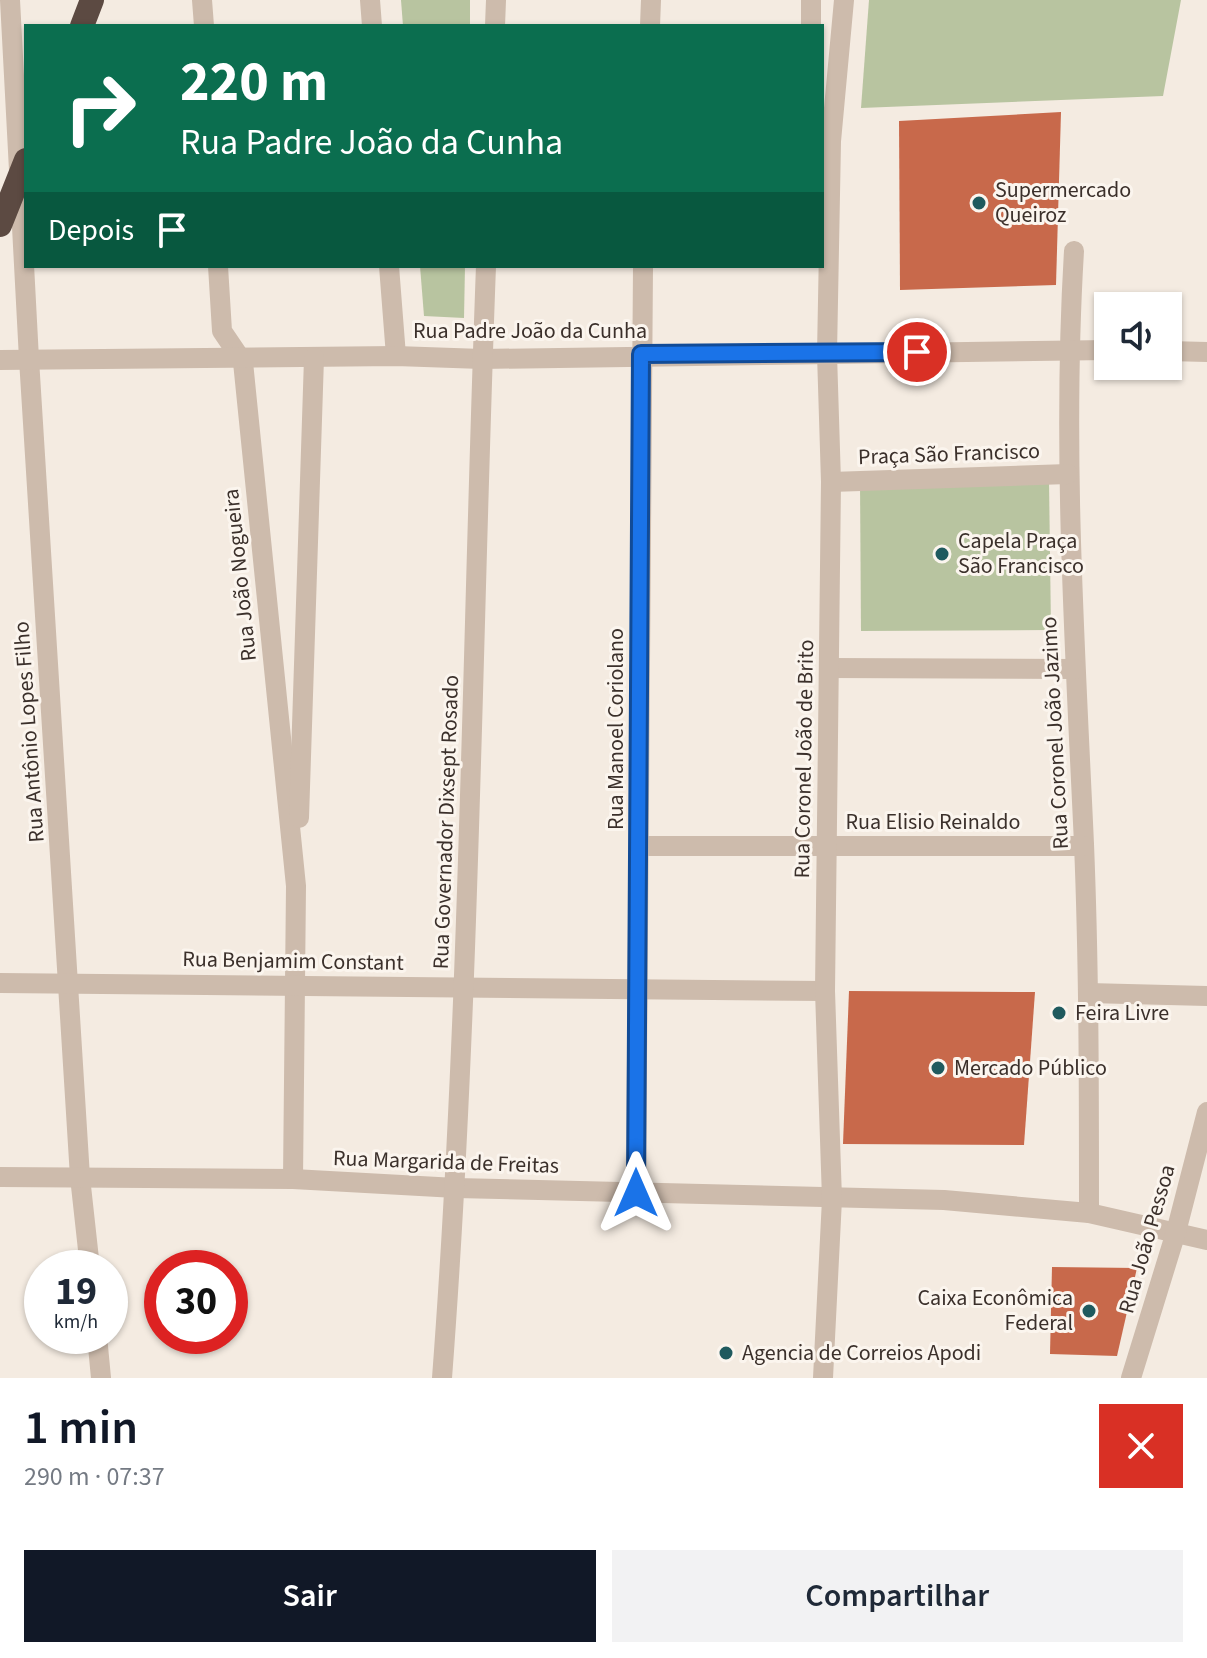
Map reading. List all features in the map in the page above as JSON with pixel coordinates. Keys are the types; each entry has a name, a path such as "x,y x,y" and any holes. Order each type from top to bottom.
{"highway":[{"path":"83,24 92,0"},
{"path":"0,225 22,168"}],"street":[{"name":"Rua Antônio Lopes Filho","path":"10,0 24,223"},
{"path":"202,0 204,24"},
{"path":"370,0 372,24"},
{"path":"495,24 496,0"},
{"path":"650,24 651,0"},
{"path":"811,0 811,24"},
{"name":"Rua Coronel João de Brito","path":"823,1378 832,1199 825,991 831,482 827,354 831,141 844,0"},
{"name":"Rua Coronel João de Brito","path":"824,111 831,141"},
{"name":"Rua Coronel João Jazimo","path":"1074,251 1068,349 1068,474 1084,846 1089,1213"},
{"name":"Rua Antônio Lopes Filho","path":"26,268 80,1177 88,1250"},
{"name":"Rua João Nogueira","path":"218,268 222,331 240,358 296,886"},
{"path":"389,268 396,356"},
{"name":"Rua Governador Dixsept Rosado","path":"442,1378 456,1188 465,988 486,268"},
{"name":"Rua Manoel Coriolano","path":"636,1193 643,268"},
{"name":"Rua Padre João da Cunha","path":"0,360 396,356 482,359 641,354 1094,350"},
{"path":"1182,351 1207,352"},
{"name":"Rua João Nogueira","path":"293,1179 293,984 314,358"},
{"name":"Praça São Francisco","path":"831,482 1068,474"},
{"path":"829,668 1075,669"},
{"name":"Rua Elisio Reinaldo","path":"640,846 1084,846"},
{"name":"Rua Benjamim Constant","path":"0,983 293,984 637,992 825,991"},
{"path":"1088,993 1207,996"},
{"name":"Rua João Pessoa","path":"1131,1378 1176,1232 1207,1112"},
{"name":"Rua Margarida de Freitas","path":"0,1177 293,1179 456,1188 944,1200 1089,1213 1207,1240"},
{"path":"99,1354 101,1378"}],"green space":[{"path":"401,0 470,0 470,24 403,24"},
{"path":"869,0 1181,0 1163,96 861,108"},
{"path":"420,268 465,268 464,318 424,316"},
{"path":"1049,480 1051,630 861,631 860,481"}],"building":[{"name":"Supermercado Queiroz","path":"1061,112 1056,285 900,290 899,121"},
{"name":"Mercado Público","path":"849,991 1035,992 1024,1145 843,1144"},
{"name":"Caixa Econômica Federal","path":"1052,1267 1137,1268 1117,1356 1050,1354"}],"place":[{"name":"Supermercado Queiroz","path":"979,203"},
{"name":"Capela Praça São Francisco","path":"942,554"},
{"name":"Feira Livre","path":"1059,1013"},
{"name":"Mercado Público","path":"938,1068"},
{"name":"Caixa Econômica Federal","path":"1089,1311"},
{"name":"Agencia de Correios Apodi","path":"726,1353"}],"route":[{"path":"636,1193 641,354 917,352"}]}
